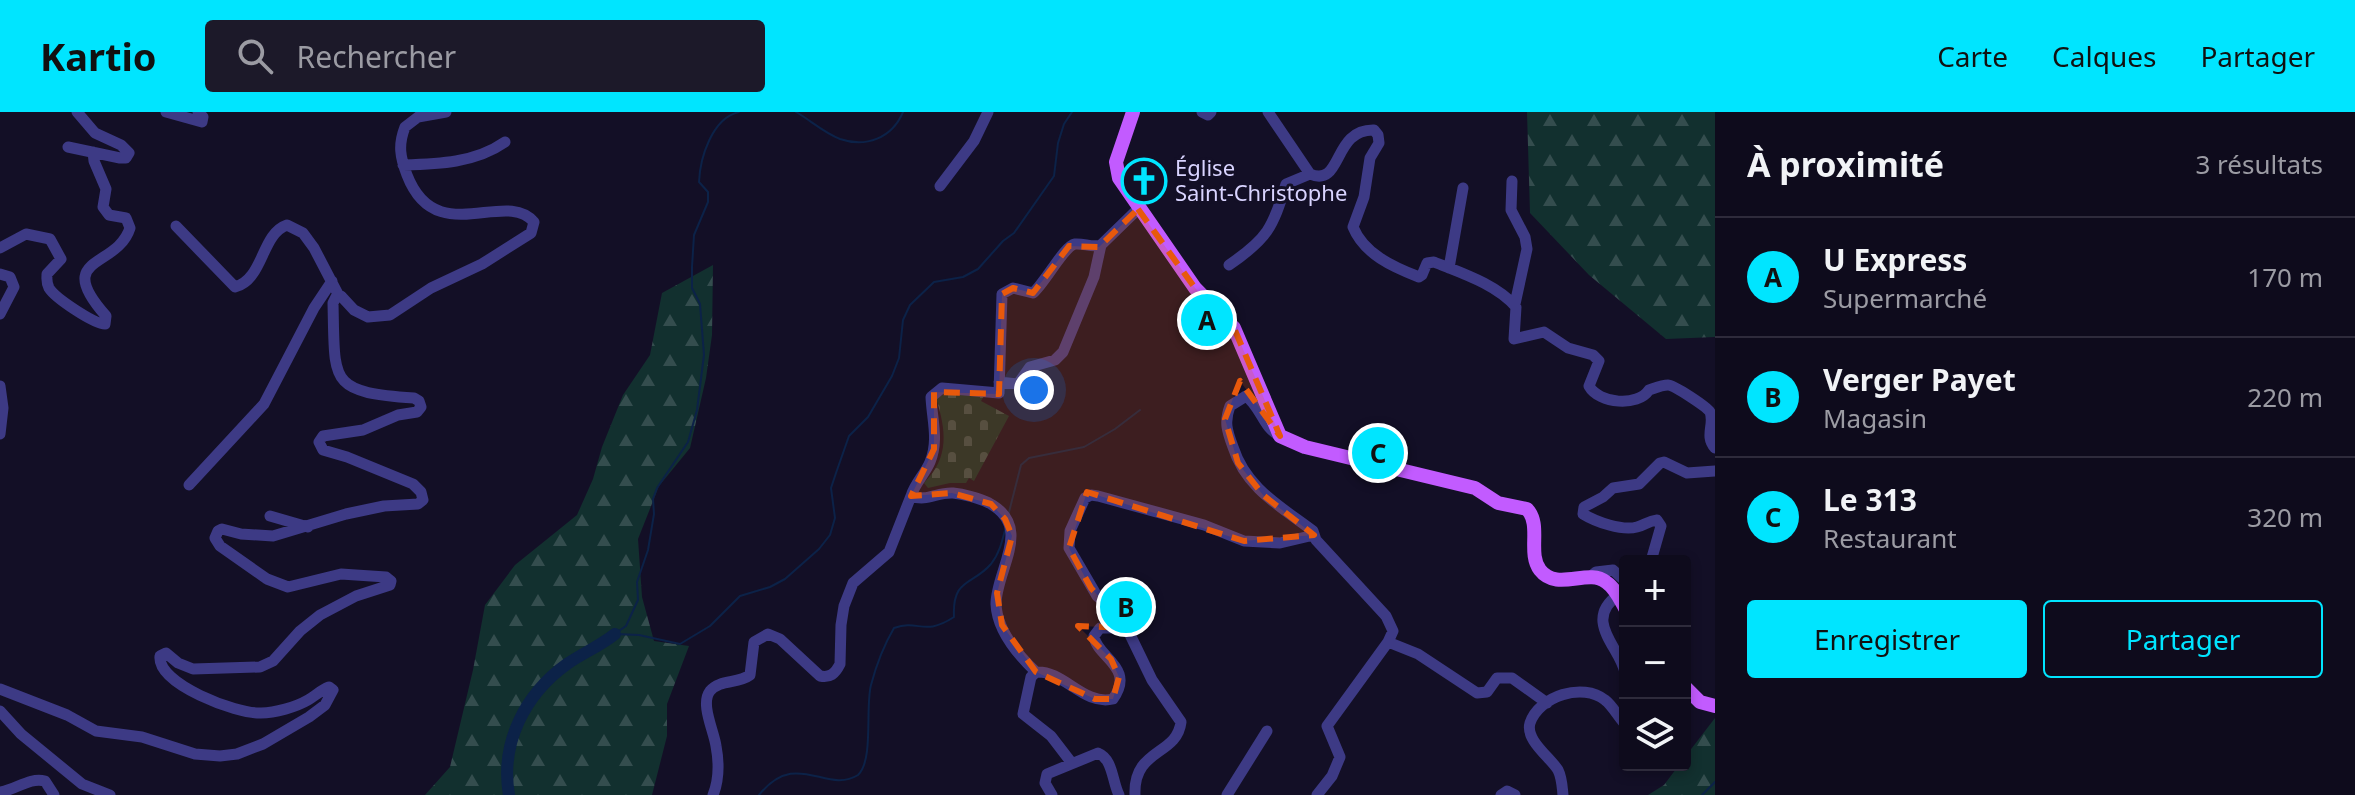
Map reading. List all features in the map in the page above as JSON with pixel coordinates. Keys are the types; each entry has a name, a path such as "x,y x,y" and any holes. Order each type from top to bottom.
{"main road":[{"path":"1133,112 1118,154 1116,170 1138,209 1195,288 1234,328 1280,436 1305,447 1475,488 1498,503 1527,509 1533,519 1536,562 1540,571 1555,579 1605,581 1619,598"},
{"path":"1691,693 1700,702 1715,706"}],"street":[{"path":"68,147 120,158 126,158 129,153 121,145 95,133 77,112"},
{"path":"166,112 193,122 202,122 203,117 198,112"},
{"path":"176,226 235,287 244,283 257,269 276,232 287,225 303,233 339,296 354,310 368,317 390,315 431,288 482,264 531,233 534,222 527,215 509,211 460,216 441,212 415,191 399,151 405,127 418,117 446,112"},
{"path":"940,186 974,141 988,112"},
{"path":"1202,112 1208,115 1211,112"},
{"path":"1268,112 1310,174 1316,177 1332,170 1343,145 1354,135 1374,130 1379,143 1370,158 1364,197 1355,218 1353,227 1357,236 1384,261 1419,277 1430,262 1479,281 1515,304"},
{"path":"403,165 462,160 482,155 505,142"},
{"path":"0,248 26,234 50,239 61,259 47,274 49,288 95,322 106,323 106,316 87,292 85,279 95,261 122,243 130,228 126,218 109,215 103,207 106,189 93,152"},
{"path":"1229,265 1258,245 1275,220 1286,184 1310,174"},
{"path":"1512,181 1511,210 1525,237 1527,249 1515,304 1514,339 1544,332 1568,348 1593,355 1599,361 1589,386 1595,395 1637,401 1649,390 1669,385 1679,389 1709,410 1708,434 1715,448"},
{"path":"1449,268 1463,188"},
{"path":"713,795 718,771 717,747 708,709 707,697 711,689 750,675 754,642 768,634 780,639 820,676 831,676 836,671 840,664 844,606 853,583 889,552 915,485 929,465 934,449 931,397 934,392 942,388 999,393 1002,294 1013,288 1033,293 1045,283 1069,246 1101,245 1138,209"},
{"path":"999,382 1018,384 1030,367 1055,360 1063,352 1094,277 1101,245"},
{"path":"0,274 10,277 14,287 0,314"},
{"path":"189,485 264,404 314,308 332,281"},
{"path":"0,689 67,715 96,731 142,737 195,754 228,756 263,744 325,705 333,693 332,687 326,687 303,702 256,713 227,705 189,690 163,671 159,659 161,654 166,653 184,667 202,670 260,667 273,661 305,626 320,615 356,596 390,585 391,581 386,577 341,574 288,587 267,579 220,546 215,538 222,529 265,536 309,527 346,514 384,506 418,504 423,500 421,492 413,484 321,448 319,442 323,436 363,430 398,415 417,412 421,407 414,398 365,394 354,390 340,376 335,361 333,303 339,296"},
{"path":"0,386 3,408 0,434"},
{"path":"1280,436 1271,431 1252,400 1246,396 1230,406 1226,426 1238,463 1250,481 1263,495 1313,531 1316,540 1386,616 1393,631 1327,726 1340,757 1332,776 1317,795"},
{"path":"1653,555 1661,526 1657,520 1633,528 1622,527 1588,517 1583,514 1584,507 1613,488 1639,484 1660,463 1687,473 1715,471"},
{"path":"911,496 927,499 952,493 991,504 1005,519 1012,536 997,593 998,615 1020,657 1036,672 1048,673 1095,699 1113,699 1120,685 1119,677 1111,659 1097,648 1094,636 1100,628 1127,628"},
{"path":"1135,795 1139,769 1173,739 1180,731 1181,722 1152,680 1121,616 1091,588 1069,548 1070,531 1085,498 1091,495 1204,525 1244,541 1280,543 1314,535"},
{"path":"270,516 309,527"},
{"path":"1589,578 1596,572 1613,570 1619,576"},
{"path":"1619,602 1609,603 1604,626 1607,641 1619,658"},
{"path":"1388,642 1418,654 1477,693 1487,692 1497,678 1512,678 1547,703"},
{"path":"1036,672 1031,677 1023,714 1051,736 1071,762"},
{"path":"1563,795 1562,779 1530,734 1531,721 1547,703 1565,693 1588,692 1604,699 1619,717"},
{"path":"0,711 21,734 82,784 110,795"},
{"path":"1227,795 1267,731"},
{"path":"1052,795 1044,778 1047,774 1098,753 1105,756 1119,795"},
{"path":"0,792 41,780 48,784 54,795"},
{"path":"1501,795 1507,791 1515,795"}],"highlighted area":[{"path":"1138,209 1195,288 1234,328 1280,436 1240,381 1225,419 1238,463 1263,495 1314,535 1244,541 1087,492 1069,548 1091,588 1127,628 1078,626 1111,659 1119,677 1113,699 1095,699 1036,672 1002,625 997,593 1012,536 1005,519 991,504 952,493 911,496 934,449 934,392 999,394 1002,294 1013,288 1033,293 1069,246 1099,247"}],"green space":[{"path":"1527,112 1715,112 1715,337 1666,339 1589,275 1530,213"},
{"path":"713,265 712,335 690,448 659,486 638,539 642,597 654,641 689,646 667,704 667,736 652,795 425,795 450,767 485,605 515,565 577,515 623,395 650,355 662,293"},
{"path":"959,393 984,396 981,401 1009,416 974,481 969,478 966,483 928,488 924,483 938,463 944,443 936,398"},
{"path":"1715,718 1715,795 1648,795 1664,785 1674,771 1691,771 1691,749"}],"waterway":[{"path":"616,633 626,626 638,600 637,582 648,550 654,514 653,499 688,442 697,410 704,355 700,304 692,288 692,267 694,235 708,202 708,192 699,182 700,172 715,130 739,112"},
{"path":"796,112 840,139 859,142 877,139 885,134 903,112"},
{"path":"615,634 639,635 680,644 710,626 740,596 785,579 819,549 830,535 835,518 831,488 849,436 868,417 892,376 899,358 903,320 910,305 934,282 963,277 978,269 1014,233 1054,176 1058,143 1072,112"},
{"path":"1008,516 1021,465 1029,458 1084,447 1140,410"},
{"path":"759,795 773,781 786,775 799,773 834,780 846,780 858,775 863,768 868,746 871,685 894,628 935,626 954,617 956,595 991,564 1005,530"},
{"path":"509,795 508,757 512,739 528,705 552,676 615,634"},
{"path":"1702,795 1715,782"}],"place":[{"name":"Église Saint-Christophe","path":"1144,181"},
{"name":"U Express","path":"1207,320"},
{"name":"Le 313","path":"1378,453"},
{"name":"Verger Payet","path":"1126,607"}]}
